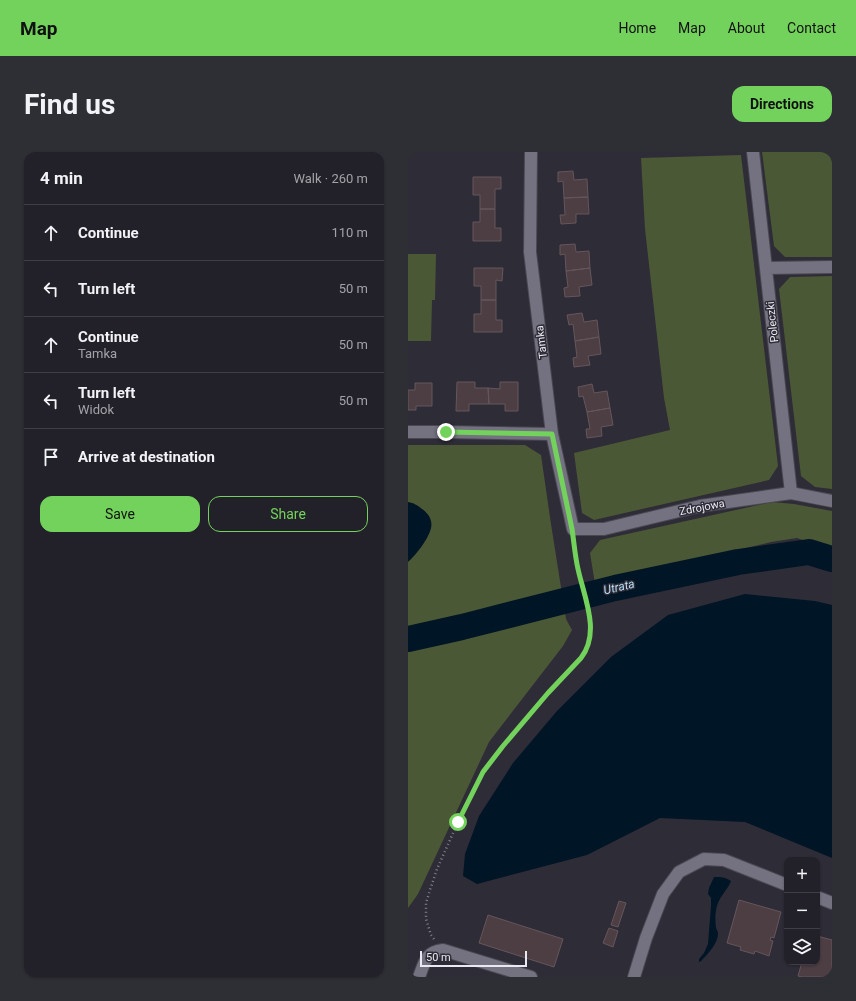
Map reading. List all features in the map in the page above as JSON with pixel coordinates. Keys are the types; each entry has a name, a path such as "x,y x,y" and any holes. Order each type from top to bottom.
{"street":[{"name":"Tamka","path":"530,152 530,252 552,434 572,529"},
{"name":"Poleczki","path":"753,152 791,493"},
{"path":"766,268 832,267"},
{"path":"408,432 552,434"},
{"name":"Zdrojowa","path":"572,529 604,529 700,506 791,493 832,501"},
{"path":"634,977 646,938 663,894 679,872 704,859 724,860 784,884"},
{"path":"820,898 832,903"},
{"path":"419,977 427,958 431,953 440,950 458,954 531,977"}],"path":[{"path":"440,950 431,935 426,919 426,903 437,869 458,822 483,772 503,746 585,653 591,634 588,609 578,568 572,529"}],"green space":[{"path":"762,152 832,152 832,257 785,257 774,246"},
{"path":"741,155 778,466 769,480 594,520 582,513 574,453 670,430 664,398 645,229 641,158"},
{"path":"408,254 436,254 435,300 432,300 431,341 408,341"},
{"path":"832,276 832,489 815,487 801,476 779,289 790,277"},
{"path":"408,445 525,445 541,455 566,619 572,630 563,646 489,742 418,894 408,908"},
{"path":"772,502 794,504 832,511 832,550 797,538 771,542 595,584 590,553 600,540"}],"water":[{"path":"408,502 415,504 430,517 431,525 430,532 425,541 408,562"},
{"path":"745,594 815,601 832,605 832,858 745,822 660,818 587,855 477,884 463,876 465,854 479,816 513,763 557,711 611,657 668,615"},
{"path":"714,877 731,881 717,906 715,922 718,937 709,952 699,962 699,959 704,953 708,944 711,898 708,894"}],"building":[{"path":"573,171 574,180 587,179 588,197 564,198 563,181 558,182 558,172"},
{"path":"473,177 501,177 501,189 495,189 495,209 480,209 480,195 473,195"},
{"path":"588,197 589,214 576,214 576,223 561,224 560,215 565,215 564,198"},
{"path":"480,209 495,209 495,228 501,228 501,241 473,241 473,222 480,222"},
{"path":"575,244 576,252 589,251 590,268 566,271 565,254 560,255 560,245"},
{"path":"474,268 503,268 502,281 496,280 496,300 481,300 481,286 474,286"},
{"path":"590,268 592,285 579,287 580,296 565,297 564,288 568,287 566,271"},
{"path":"481,300 496,300 496,320 502,320 502,332 474,332 474,314 481,314"},
{"path":"582,313 584,322 597,320 599,337 575,341 573,324 569,325 567,315"},
{"path":"599,337 601,354 588,356 590,365 574,367 573,358 577,357 575,341"},
{"path":"457,382 475,382 475,388 488,388 489,404 469,404 469,411 456,411"},
{"path":"500,382 518,382 518,411 505,411 505,404 489,404 488,388 500,389"},
{"path":"415,383 432,383 432,406 416,406 416,410 408,410 408,390 415,390"},
{"path":"592,384 594,393 607,391 610,408 587,412 583,396 579,397 578,387"},
{"path":"610,408 613,425 601,427 602,436 587,438 586,429 590,429 587,412"},
{"path":"739,900 781,912 774,938 771,937 770,940 773,941 769,956 755,951 754,954 740,950 741,947 727,943"},
{"path":"619,901 626,903 618,927 611,925"},
{"path":"488,915 563,939 554,967 479,943"},
{"path":"609,928 618,931 613,947 603,943"},
{"path":"820,937 832,940 832,977 798,976 801,965 820,965"}],"waterway":[{"name":"Utrata","path":"408,639 462,627 615,588 738,562 809,552 832,559"}],"route":[{"path":"446,432 552,434 572,529 578,568 588,609 591,634 585,653 548,693 483,772 458,822"}]}
